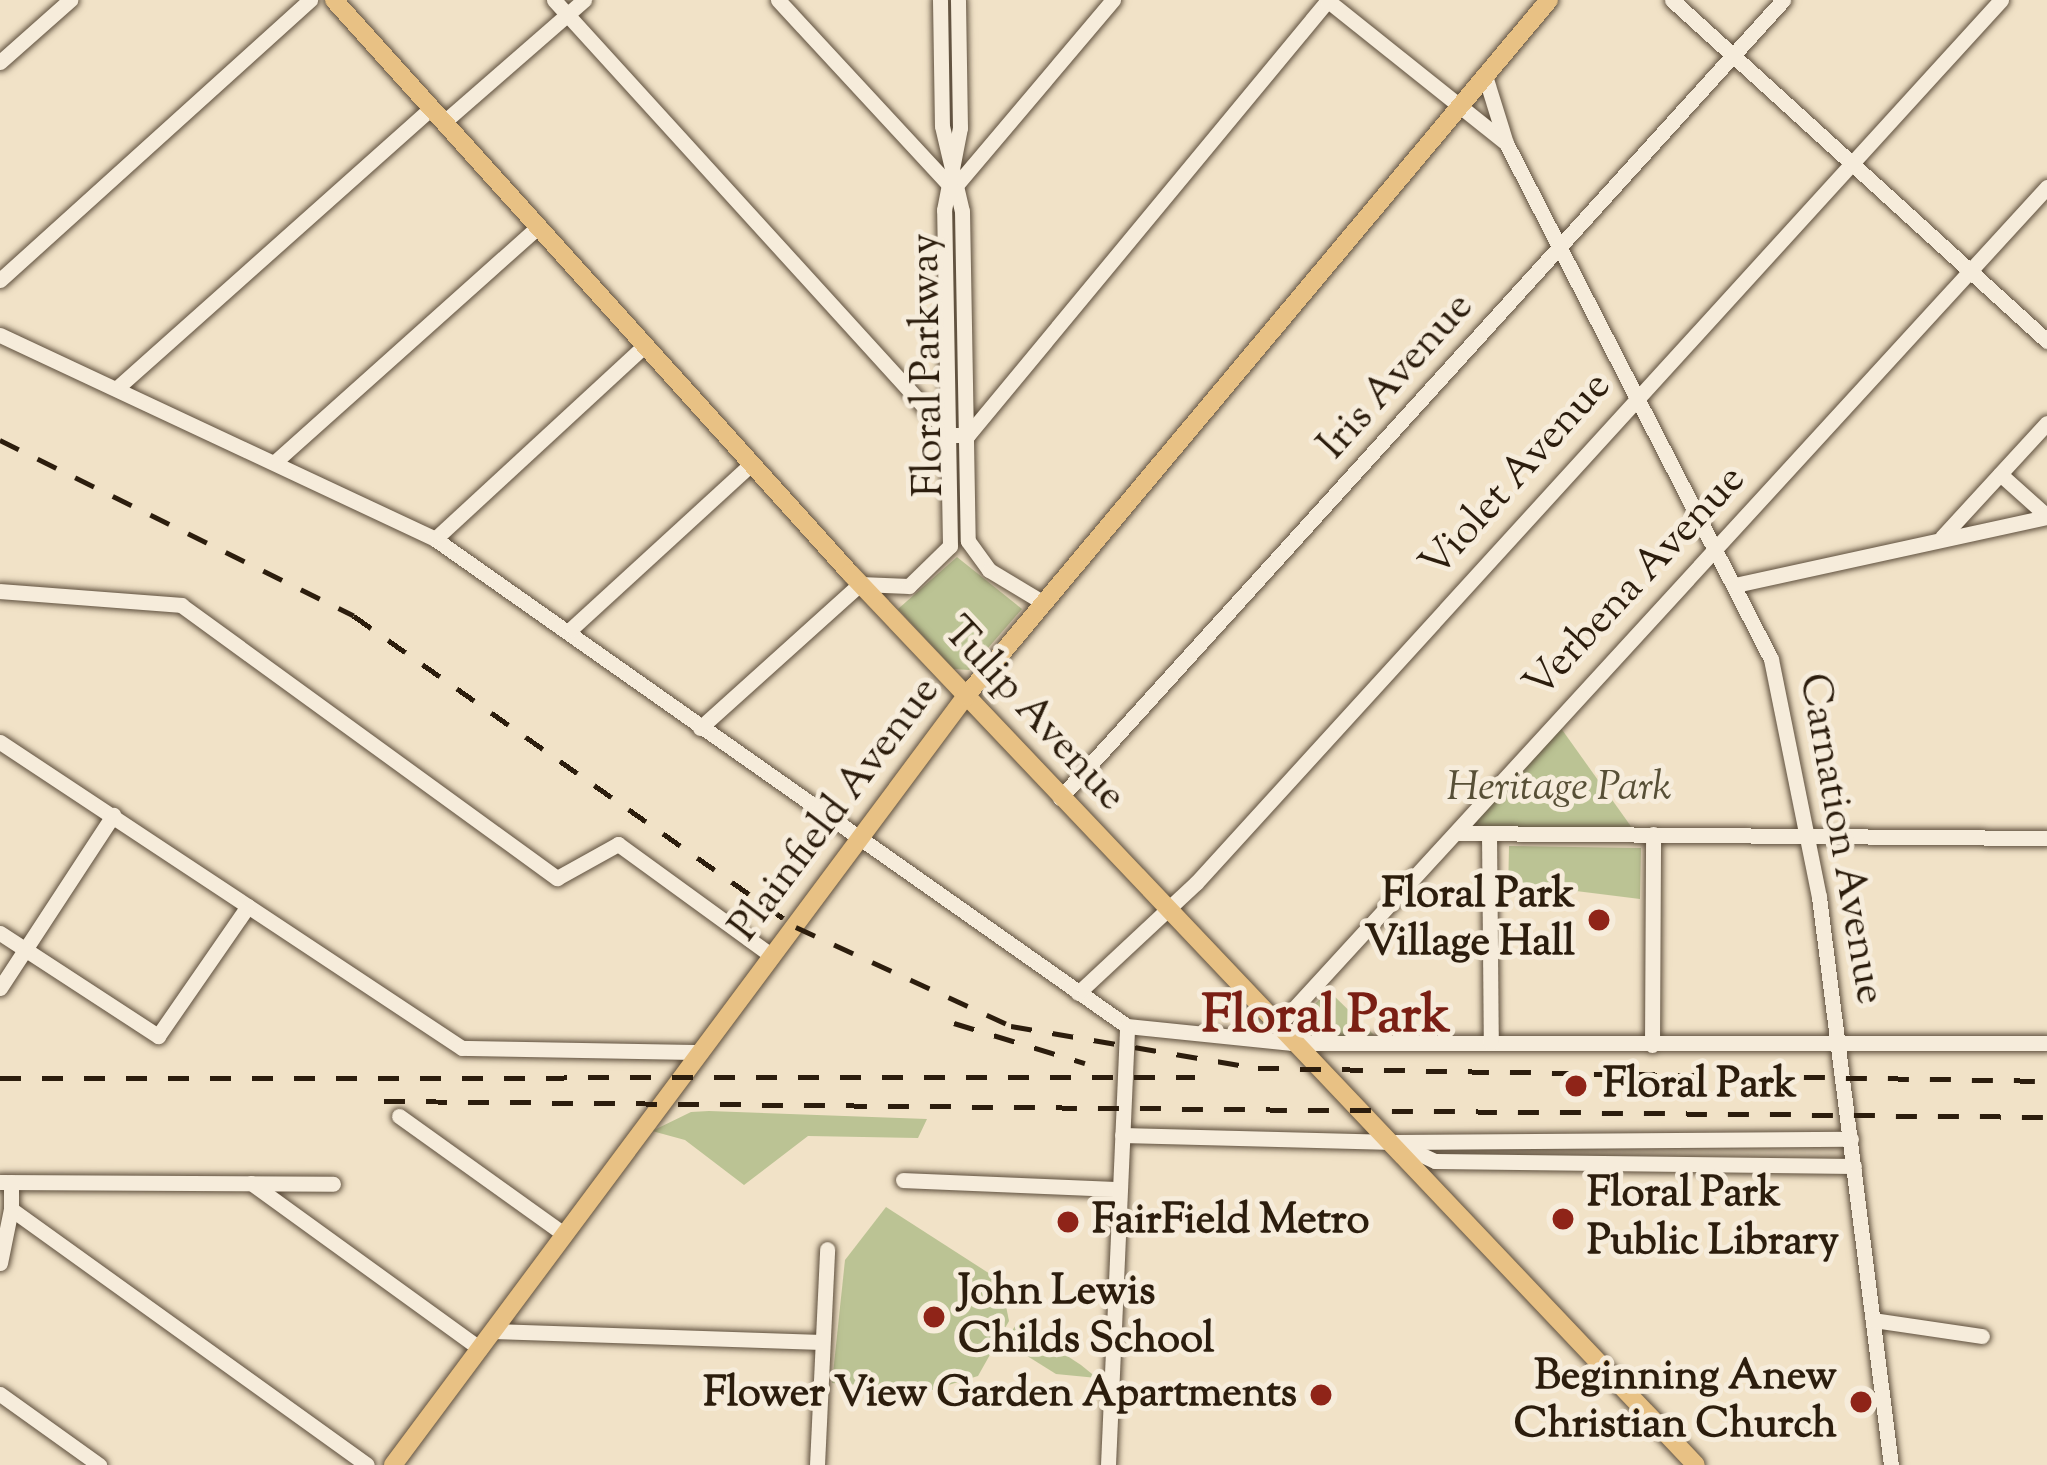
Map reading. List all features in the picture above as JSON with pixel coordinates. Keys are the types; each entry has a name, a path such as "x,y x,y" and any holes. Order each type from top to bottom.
{"main road":[{"name":"Tulip Avenue","path":"334,0 860,584 1696,1465"},
{"name":"Plainfield Avenue","path":"393,1465 966,696 1549,0"}],"street":[{"path":"0,62 70,0"},
{"path":"0,280 310,0"},
{"path":"554,0 950,435 968,435 1327,0"},
{"path":"118,388 438,115 584,0"},
{"path":"778,0 953,189 1114,0"},
{"name":"Floral Parkway","path":"860,584 909,586 960,540 968,435 965,299 940,0"},
{"name":"Floral Parkway","path":"958,0 946,300 950,435 960,540 989,570 1044,603"},
{"name":"Carnation Avenue","path":"1327,0 1506,143"},
{"path":"1672,0 2047,341"},
{"name":"Iris Avenue","path":"1060,798 1783,0"},
{"name":"Violet Avenue","path":"1078,993 1166,908 2000,0"},
{"path":"940,39 958,39"},
{"name":"Carnation Avenue","path":"1486,79 1506,143 1771,659 1809,836 1891,1465"},
{"name":"Verbena Avenue","path":"1277,1027 2047,187"},
{"path":"276,461 538,227"},
{"path":"946,300 965,299"},
{"path":"0,334 435,539 570,630 856,844 1127,1026 1292,1043 2047,1043"},
{"path":"435,539 644,346"},
{"path":"1942,537 2047,423"},
{"path":"570,630 751,464"},
{"path":"2000,474 2047,517"},
{"path":"1735,584 2047,517"},
{"path":"700,728 860,584"},
{"path":"0,591 181,605 557,878 618,844 771,955"},
{"path":"0,742 462,1048 701,1052"},
{"path":"0,988 113,815"},
{"path":"1457,832 2047,838"},
{"path":"1490,833 1491,1043"},
{"path":"1652,1045 1653,834"},
{"path":"0,933 158,1036 248,906"},
{"path":"1108,1465 1127,1026"},
{"path":"399,1116 565,1235"},
{"path":"1122,1135 1394,1142 1851,1139"},
{"path":"1394,1142 1435,1161 1854,1166"},
{"path":"903,1180 1120,1189"},
{"path":"0,1262 11,1209 6,1182 333,1184"},
{"path":"251,1184 480,1349"},
{"path":"11,1209 367,1465"},
{"path":"817,1465 826,1249"},
{"path":"1873,1320 1982,1336"},
{"path":"493,1331 822,1342"},
{"path":"0,1394 99,1465"}],"green space":[{"path":"957,557 1022,609 969,670 954,669 898,609"},
{"name":"Heritage Park","path":"1558,724 1635,832 1462,830"},
{"path":"1509,846 1641,848 1640,899 1544,887 1543,897 1508,896"},
{"path":"1328,990 1374,1035 1305,1039 1293,1028"},
{"path":"691,1112 927,1119 918,1138 808,1136 744,1185 685,1140 652,1131"},
{"path":"886,1207 1001,1281 1009,1321 978,1376 932,1390 832,1383 845,1260"},
{"path":"1017,1323 1097,1378 1056,1374 1005,1342"}],"railway":[{"path":"0,440 354,616 796,927 1011,1026 1258,1068 2047,1081"},
{"path":"954,1023 1085,1063"},
{"path":"0,1078 1195,1077"},
{"path":"384,1101 2047,1117"}],"place":[{"name":"Floral Park Village Hall","path":"1599,920"},
{"name":"Floral Park","path":"1576,1086"},
{"name":"Floral Park Public Library","path":"1563,1219"},
{"name":"FairField Metro","path":"1068,1222"},
{"name":"John Lewis Childs School","path":"934,1317"},
{"name":"Flower View Garden Apartments","path":"1321,1395"},
{"name":"Beginning Anew Christian Church","path":"1861,1402"}],"district":[{"name":"Floral Park","path":"1326,1018"}]}
